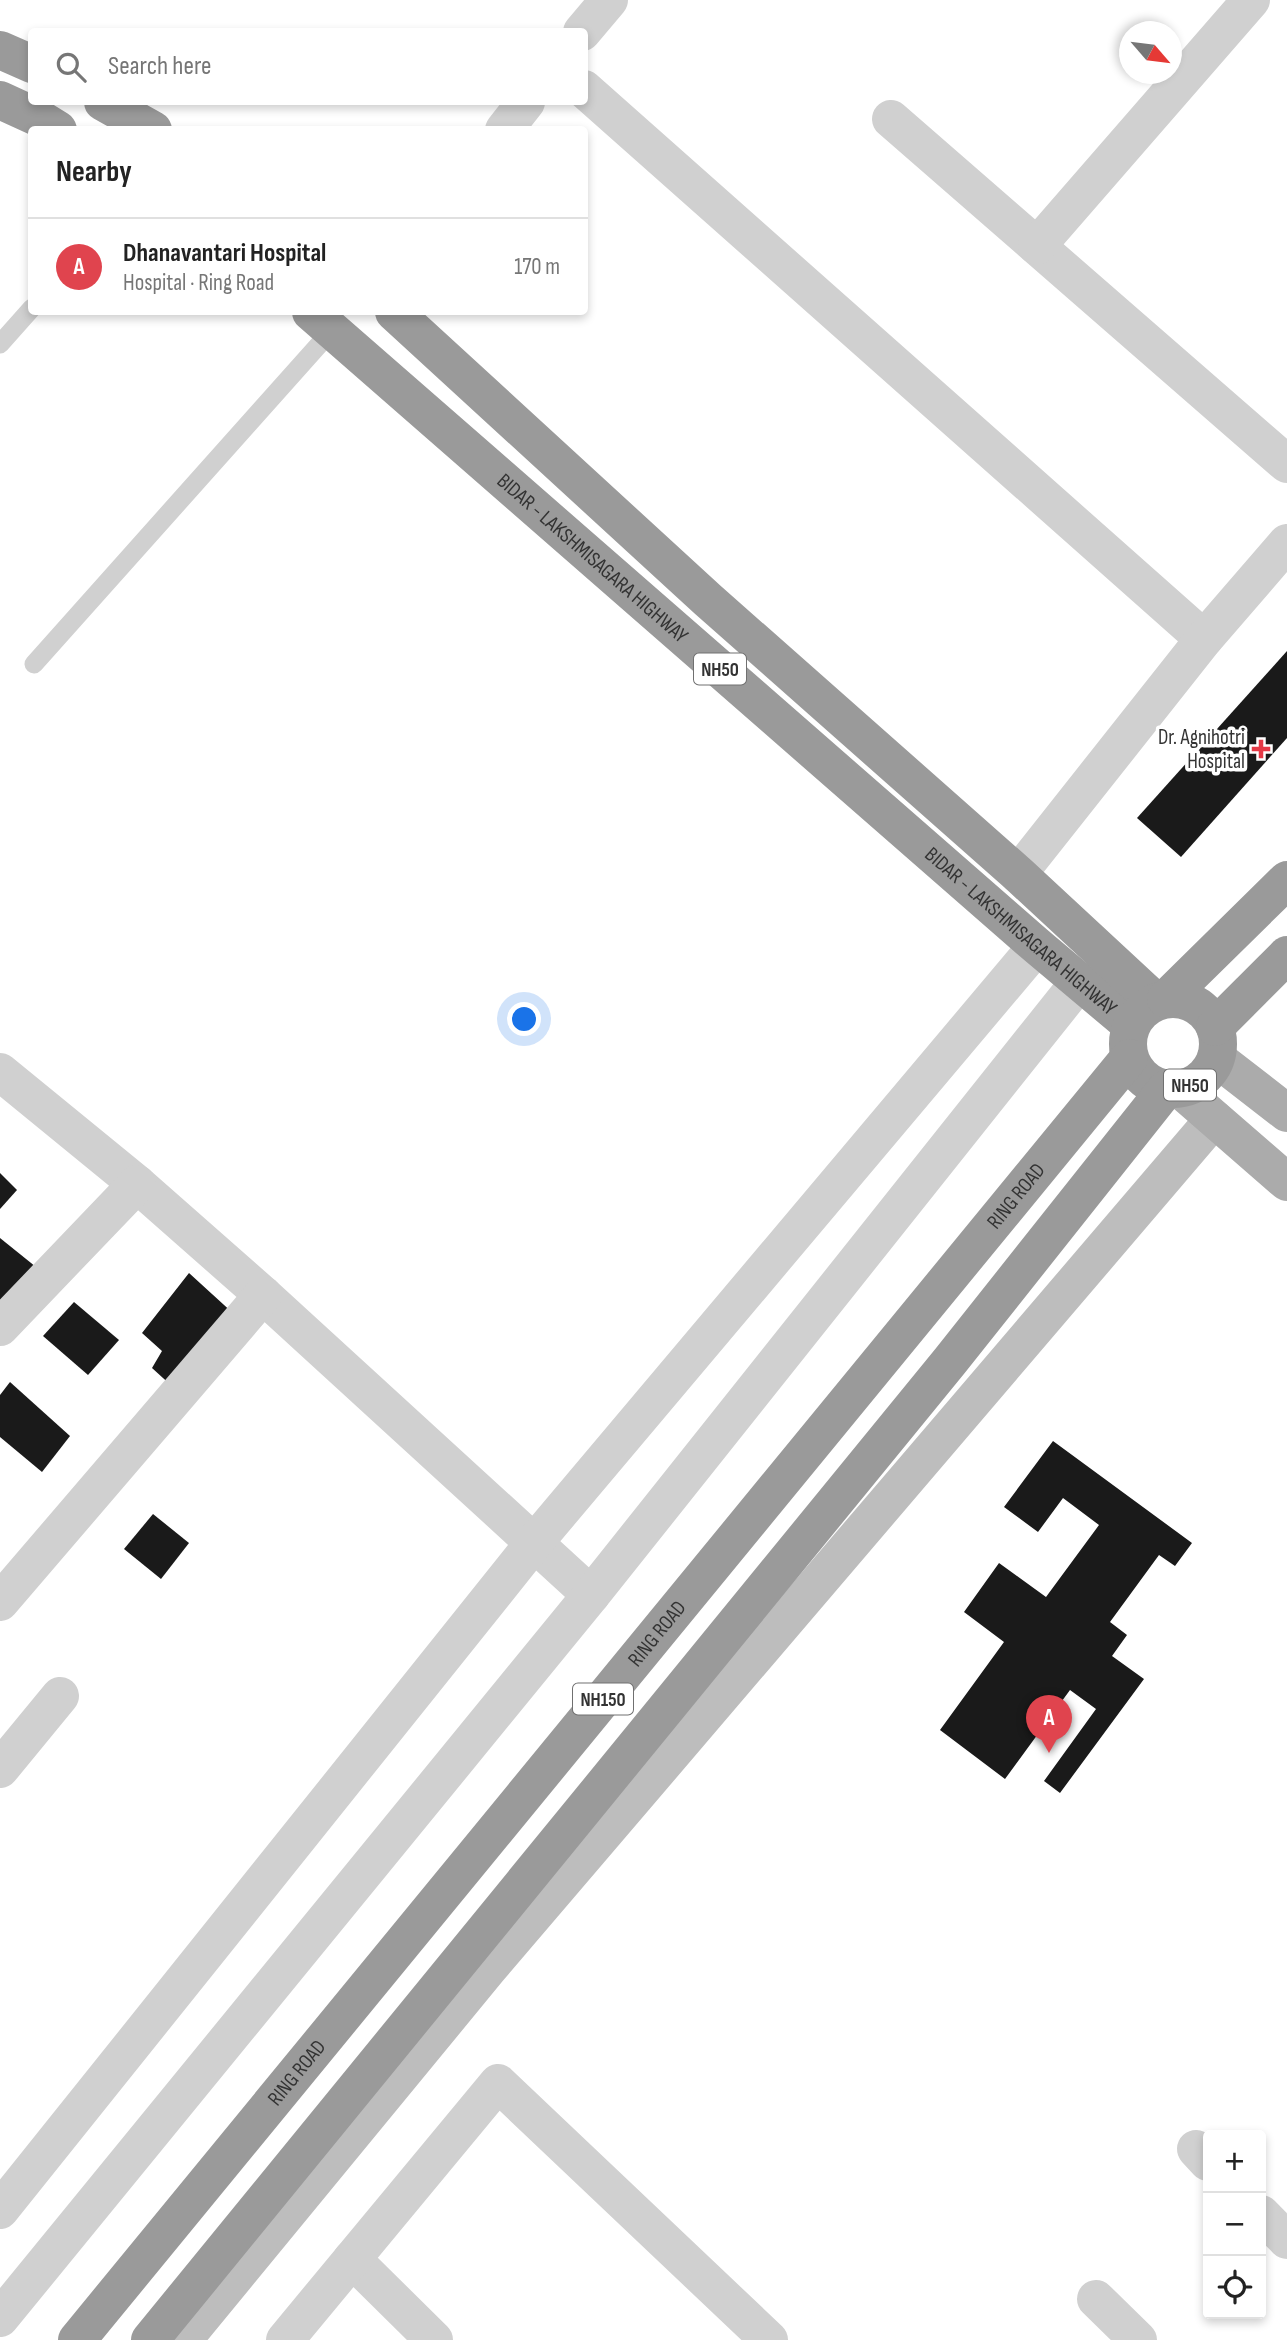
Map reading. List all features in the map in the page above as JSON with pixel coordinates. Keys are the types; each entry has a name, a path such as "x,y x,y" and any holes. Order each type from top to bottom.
{"highway":[{"path":"0,50 28,62"},
{"path":"0,100 50,126"},
{"path":"108,105 146,126"},
{"name":"NH50","path":"397,315 708,600 1018,874 1145,1021 1137,1072 1151,1084 1173,1089 1194,1084 1209,1071 1215,1042 1287,955"},
{"name":"BIDAR - LAKSHMISAGARA HIGHWAY","path":"322,320 1037,946 1080,981 1145,1021"},
{"name":"RING ROAD","path":"78,2340 1145,1021 1287,880"},
{"name":"NH50","path":"1145,1021 1188,1000 1202,1009 1215,1042"},
{"name":"NH150","path":"150,2340 1173,1089"}],"main road":[{"path":"1215,1042 1287,1113"},
{"path":"1173,1089 1214,1119 1287,1182"}],"street":[{"path":"585,28 608,0"},
{"path":"1037,246 1251,0"},
{"path":"588,93 1204,639"},
{"path":"508,126 524,105"},
{"path":"891,119 1287,464"},
{"path":"1018,874 1204,639 1287,543"},
{"path":"0,2210 534,1543 1037,946"},
{"path":"0,2318 591,1595 1080,981"},
{"path":"0,1072 137,1184 263,1295 591,1595"},
{"path":"183,2340 488,1969 1214,1119"},
{"path":"0,1327 137,1184"},
{"path":"0,1602 263,1295"},
{"path":"0,1769 60,1696"},
{"path":"285,2340 498,2082 769,2340"},
{"path":"1266,2219 1287,2240"},
{"path":"352,2259 434,2340"},
{"path":"1096,2299 1138,2340"}],"lane":[{"path":"0,344 28,312"},
{"path":"34,664 322,320"}],"building":[{"path":"1287,651 1287,738 1181,857 1137,818"},
{"path":"0,1173 17,1190 0,1209"},
{"path":"0,1238 36,1267 0,1303"},
{"path":"189,1273 235,1315 174,1388 152,1368 162,1351 142,1333"},
{"path":"74,1302 119,1340 88,1375 43,1336"},
{"path":"10,1382 70,1436 42,1472 0,1437 0,1395"},
{"path":"1053,1441 1192,1543 1175,1566 1159,1555 1110,1622 1127,1635 1112,1656 1144,1679 1060,1793 1044,1781 1096,1709 1070,1690 1005,1779 940,1730 1004,1642 964,1612 999,1563 1046,1597 1099,1525 1063,1498 1038,1532 1004,1507"},
{"path":"153,1514 189,1543 161,1579 124,1549"}],"place":[{"name":"Dr. Agnihotri Hospital","path":"1261,749"},
{"name":"Dhanavantari Hospital","path":"1049,1753"}]}
